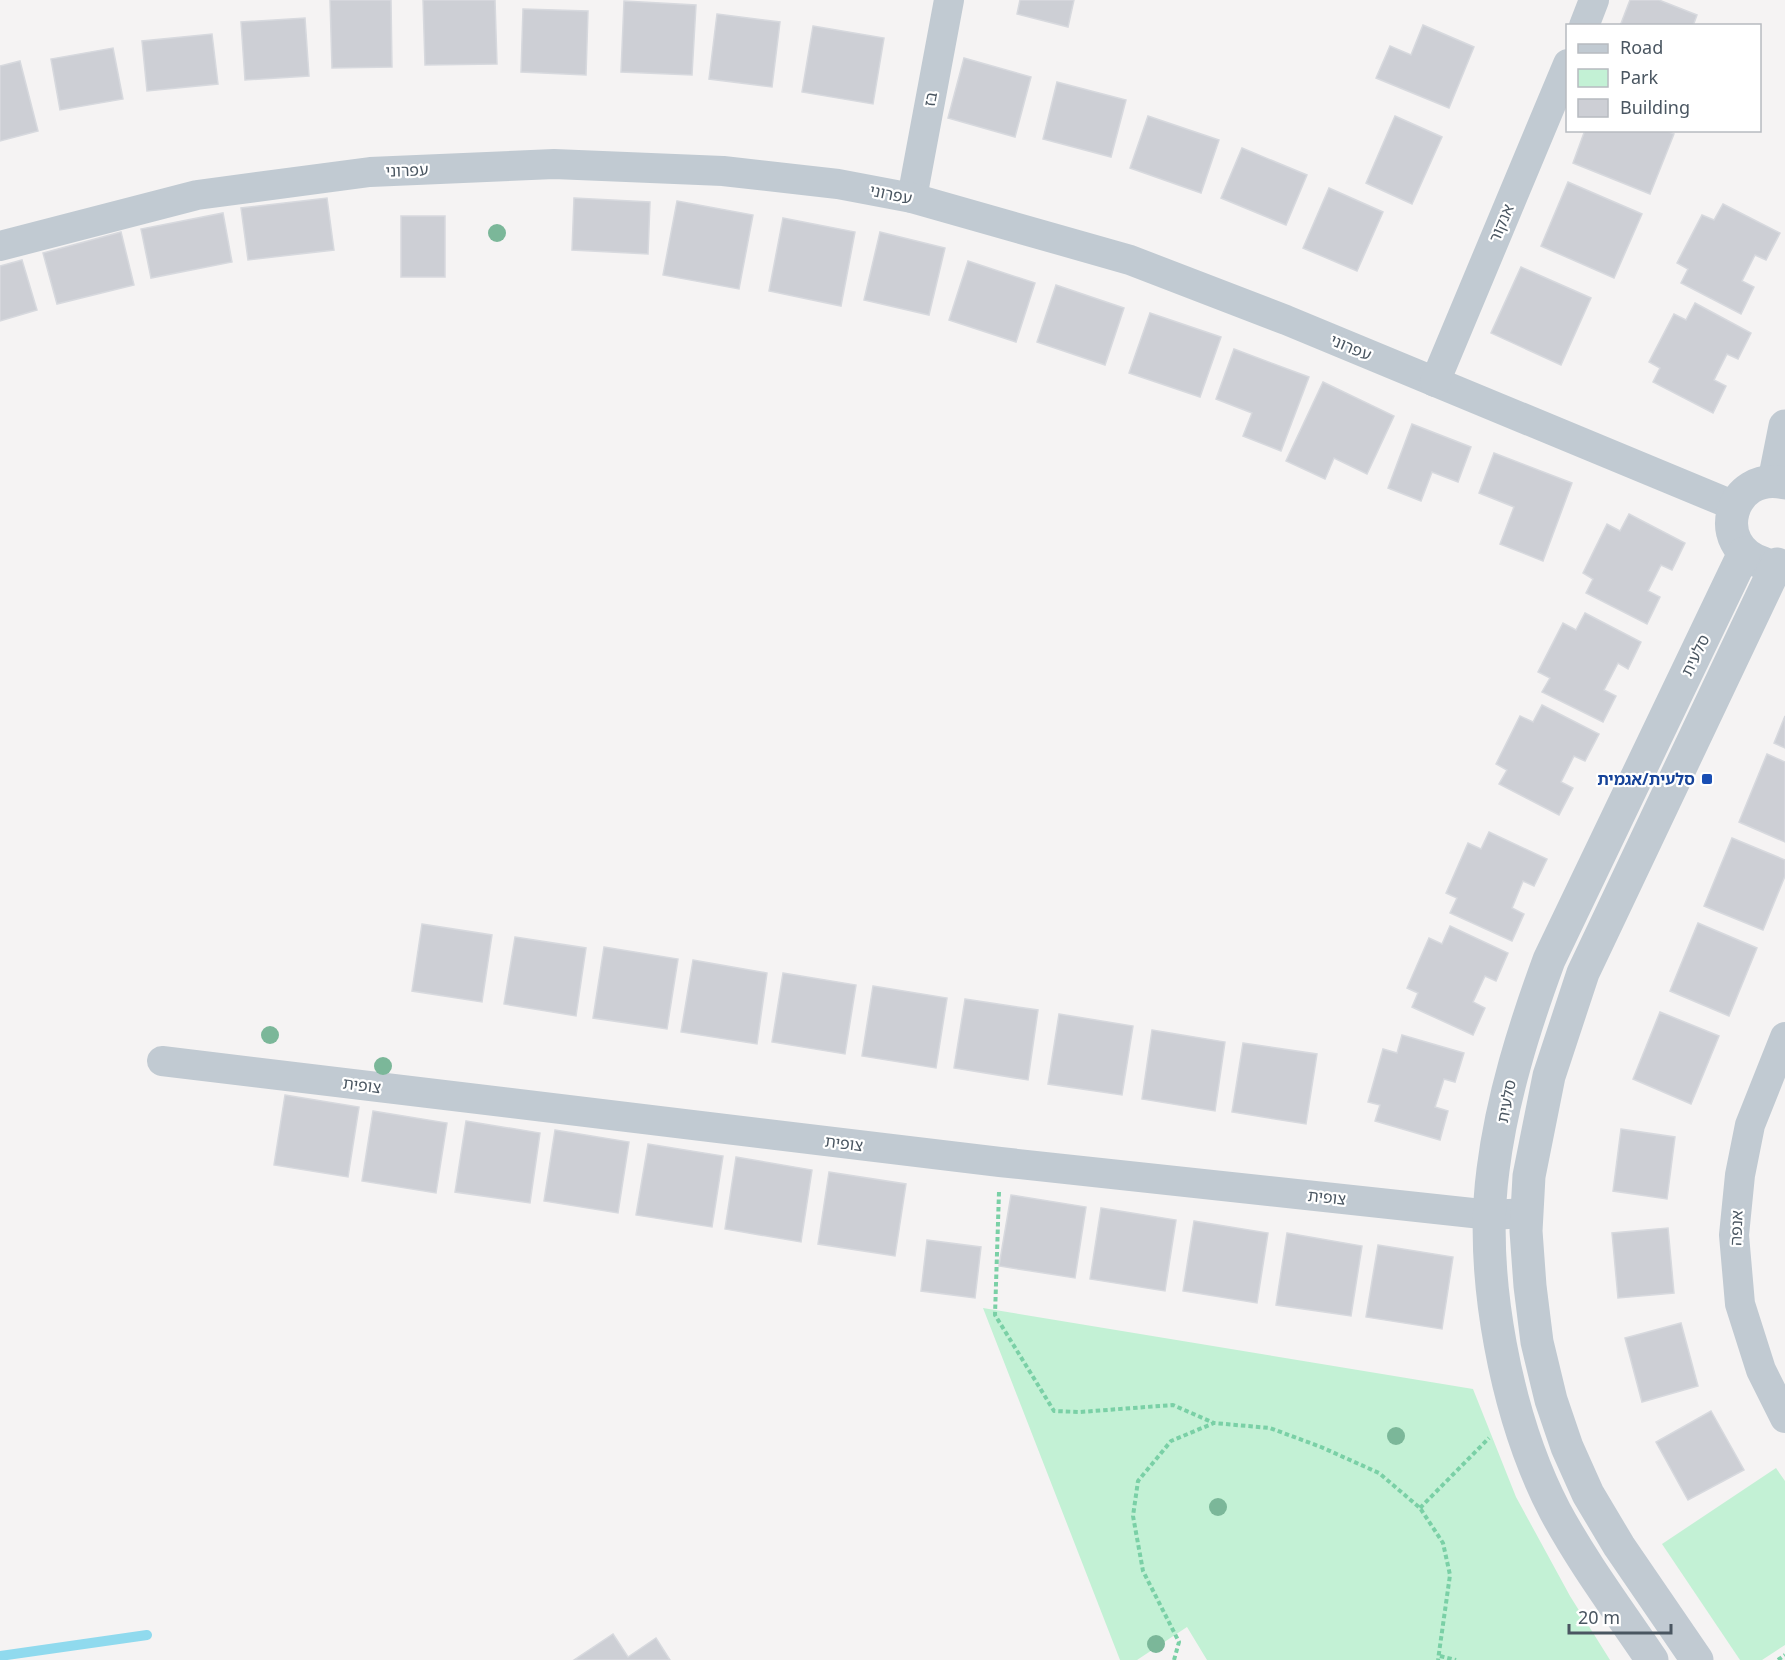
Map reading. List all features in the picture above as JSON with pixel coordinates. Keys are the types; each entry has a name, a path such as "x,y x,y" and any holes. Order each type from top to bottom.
{"street":[{"name":"בז","path":"912,198 949,0"},
{"path":"1585,24 1594,0"},
{"name":"אנקור","path":"1435,382 1566,69"},
{"name":"עפרוני","path":"0,246 197,195 370,171 554,164 723,171 838,184 912,198 1130,260 1286,320 1735,506"},
{"path":"1697,1660 1619,1546 1588,1494 1567,1447 1551,1400 1538,1342 1530,1286 1526,1230 1529,1176 1549,1076 1583,973 1781,563 1765,563 1754,560 1744,553 1736,542 1731,518 1741,496 1750,488 1761,482 1779,482 1785,426"},
{"name":"סלעית","path":"1652,1660 1588,1566 1555,1511 1533,1461 1515,1411 1501,1349 1493,1289 1491,1215 1493,1171 1513,1066 1549,960 1744,553"},
{"name":"אנפה","path":"1785,1037 1750,1125 1740,1175 1734,1235 1740,1304 1761,1370 1785,1418"},
{"name":"צופית","path":"162,1061 1000,1162 1491,1215 1527,1213"}],"path":[{"path":"1000,1162 995,1315 1054,1411 1080,1412 1173,1405 1214,1424 1270,1428 1321,1447 1379,1473 1420,1508 1443,1543 1450,1575 1439,1658 1456,1660"},
{"path":"1420,1508 1515,1411"},
{"path":"1174,1660 1179,1642 1143,1571 1133,1516 1138,1481 1171,1441 1214,1424"},
{"path":"1778,1660 1785,1655"}],"green space":[{"path":"983,1308 1473,1389 1516,1497 1570,1596 1610,1660 1207,1660 1187,1627 1137,1660 1120,1660"},
{"path":"1776,1468 1785,1481 1785,1645 1762,1660 1740,1660 1662,1544"}],"building":[{"path":"330,0 391,0 392,67 332,68"},
{"path":"423,0 495,0 497,64 425,65"},
{"path":"1020,0 1074,0 1068,27 1017,14"},
{"path":"1630,0 1659,0 1697,15 1694,24 1621,24"},
{"path":"624,1 696,5 692,75 621,72"},
{"path":"523,9 588,11 586,75 521,72"},
{"path":"717,14 780,22 772,87 709,79"},
{"path":"305,18 309,76 245,80 241,22"},
{"path":"1423,25 1474,47 1449,108 1376,78 1390,46 1411,55"},
{"path":"813,26 884,38 873,104 802,92"},
{"path":"212,34 218,84 147,91 142,41"},
{"path":"113,48 123,99 60,110 51,59"},
{"path":"964,58 1031,77 1015,137 948,118"},
{"path":"20,61 38,131 0,141 0,66"},
{"path":"1057,82 1126,100 1111,157 1043,139"},
{"path":"1148,116 1219,140 1201,193 1130,168"},
{"path":"1395,116 1442,137 1412,204 1366,183"},
{"path":"1584,132 1670,132 1674,134 1650,194 1573,163"},
{"path":"1242,148 1307,175 1286,225 1221,198"},
{"path":"1568,182 1642,214 1614,278 1541,246"},
{"path":"1329,188 1383,212 1357,271 1303,248"},
{"path":"327,198 334,250 248,260 241,208"},
{"path":"574,198 650,202 648,254 572,250"},
{"path":"677,201 753,215 739,289 663,275"},
{"path":"1723,204 1780,233 1766,260 1755,255 1742,281 1754,287 1741,314 1681,283 1688,269 1677,263 1702,215 1714,220"},
{"path":"223,213 232,262 151,278 141,229"},
{"path":"401,216 445,216 445,277 401,277"},
{"path":"783,218 855,232 841,306 769,291"},
{"path":"121,232 134,285 57,304 43,253"},
{"path":"880,232 945,248 929,315 864,300"},
{"path":"22,260 37,310 0,321 0,266"},
{"path":"968,261 1035,283 1016,342 949,320"},
{"path":"1521,267 1591,298 1561,365 1491,333"},
{"path":"1056,285 1124,308 1105,365 1037,342"},
{"path":"1695,303 1751,333 1738,359 1727,354 1714,380 1726,386 1713,413 1653,382 1660,368 1649,362 1674,314 1686,320"},
{"path":"1150,313 1221,337 1200,397 1129,373"},
{"path":"1234,349 1309,377 1281,451 1243,436 1252,413 1216,399"},
{"path":"1323,382 1394,416 1367,474 1334,458 1325,479 1286,461"},
{"path":"1412,424 1471,447 1458,482 1432,472 1421,501 1388,488"},
{"path":"1494,453 1572,483 1543,561 1500,544 1514,507 1479,493"},
{"path":"1629,514 1685,543 1672,570 1661,565 1648,591 1660,597 1647,624 1586,593 1593,579 1583,573 1607,524 1620,531"},
{"path":"1585,613 1641,642 1628,669 1618,663 1604,690 1616,696 1603,722 1542,692 1550,678 1538,672 1563,623 1576,630"},
{"path":"1542,705 1599,734 1585,761 1574,756 1561,782 1573,788 1559,815 1499,784 1507,770 1496,764 1520,716 1533,722"},
{"path":"1785,716 1785,748 1774,743"},
{"path":"1767,754 1785,762 1785,842 1739,822"},
{"path":"1489,832 1547,859 1534,886 1523,881 1512,908 1524,914 1512,941 1450,913 1457,898 1446,893 1468,843 1481,849"},
{"path":"1732,838 1785,860 1785,876 1763,930 1704,906"},
{"path":"1698,923 1757,948 1729,1016 1670,991"},
{"path":"422,924 492,935 482,1002 412,991"},
{"path":"1450,926 1508,953 1496,981 1485,976 1473,1002 1485,1008 1473,1035 1412,1007 1418,993 1407,988 1429,938 1442,944"},
{"path":"515,937 586,948 576,1016 504,1004"},
{"path":"604,947 678,959 667,1029 593,1018"},
{"path":"693,960 767,973 757,1044 681,1032"},
{"path":"783,973 856,985 845,1054 772,1042"},
{"path":"873,986 947,998 936,1068 862,1056"},
{"path":"965,999 1038,1010 1028,1080 954,1068"},
{"path":"1660,1012 1719,1036 1691,1104 1633,1079"},
{"path":"1059,1014 1133,1026 1122,1095 1048,1084"},
{"path":"1152,1030 1225,1042 1215,1111 1142,1099"},
{"path":"1402,1035 1464,1053 1455,1082 1444,1079 1435,1107 1448,1111 1440,1140 1375,1121 1380,1105 1368,1102 1383,1049 1397,1053"},
{"path":"1243,1043 1317,1054 1306,1124 1232,1112"},
{"path":"285,1095 359,1107 348,1177 274,1165"},
{"path":"373,1111 447,1123 436,1193 362,1181"},
{"path":"466,1121 540,1133 530,1203 455,1192"},
{"path":"1621,1129 1675,1137 1667,1199 1613,1191"},
{"path":"555,1130 629,1142 618,1213 544,1201"},
{"path":"648,1144 723,1156 712,1227 636,1215"},
{"path":"736,1157 812,1170 801,1242 725,1229"},
{"path":"829,1172 906,1184 895,1256 818,1244"},
{"path":"1011,1195 1086,1207 1075,1278 999,1266"},
{"path":"1101,1208 1176,1220 1165,1291 1090,1279"},
{"path":"1194,1221 1268,1233 1257,1303 1183,1291"},
{"path":"1668,1228 1674,1293 1618,1298 1612,1233"},
{"path":"1287,1233 1362,1246 1351,1316 1276,1305"},
{"path":"927,1240 981,1247 975,1298 921,1291"},
{"path":"1378,1245 1453,1257 1442,1329 1366,1317"},
{"path":"1681,1323 1698,1386 1642,1402 1625,1338"},
{"path":"1711,1411 1744,1470 1688,1500 1656,1442"},
{"path":"613,1634 628,1657 656,1638 670,1660 574,1660"}],"waterway":[{"path":"0,1656 147,1635"}],"place":[{"name":"סלעית/אגמית","path":"1707,779"}]}
